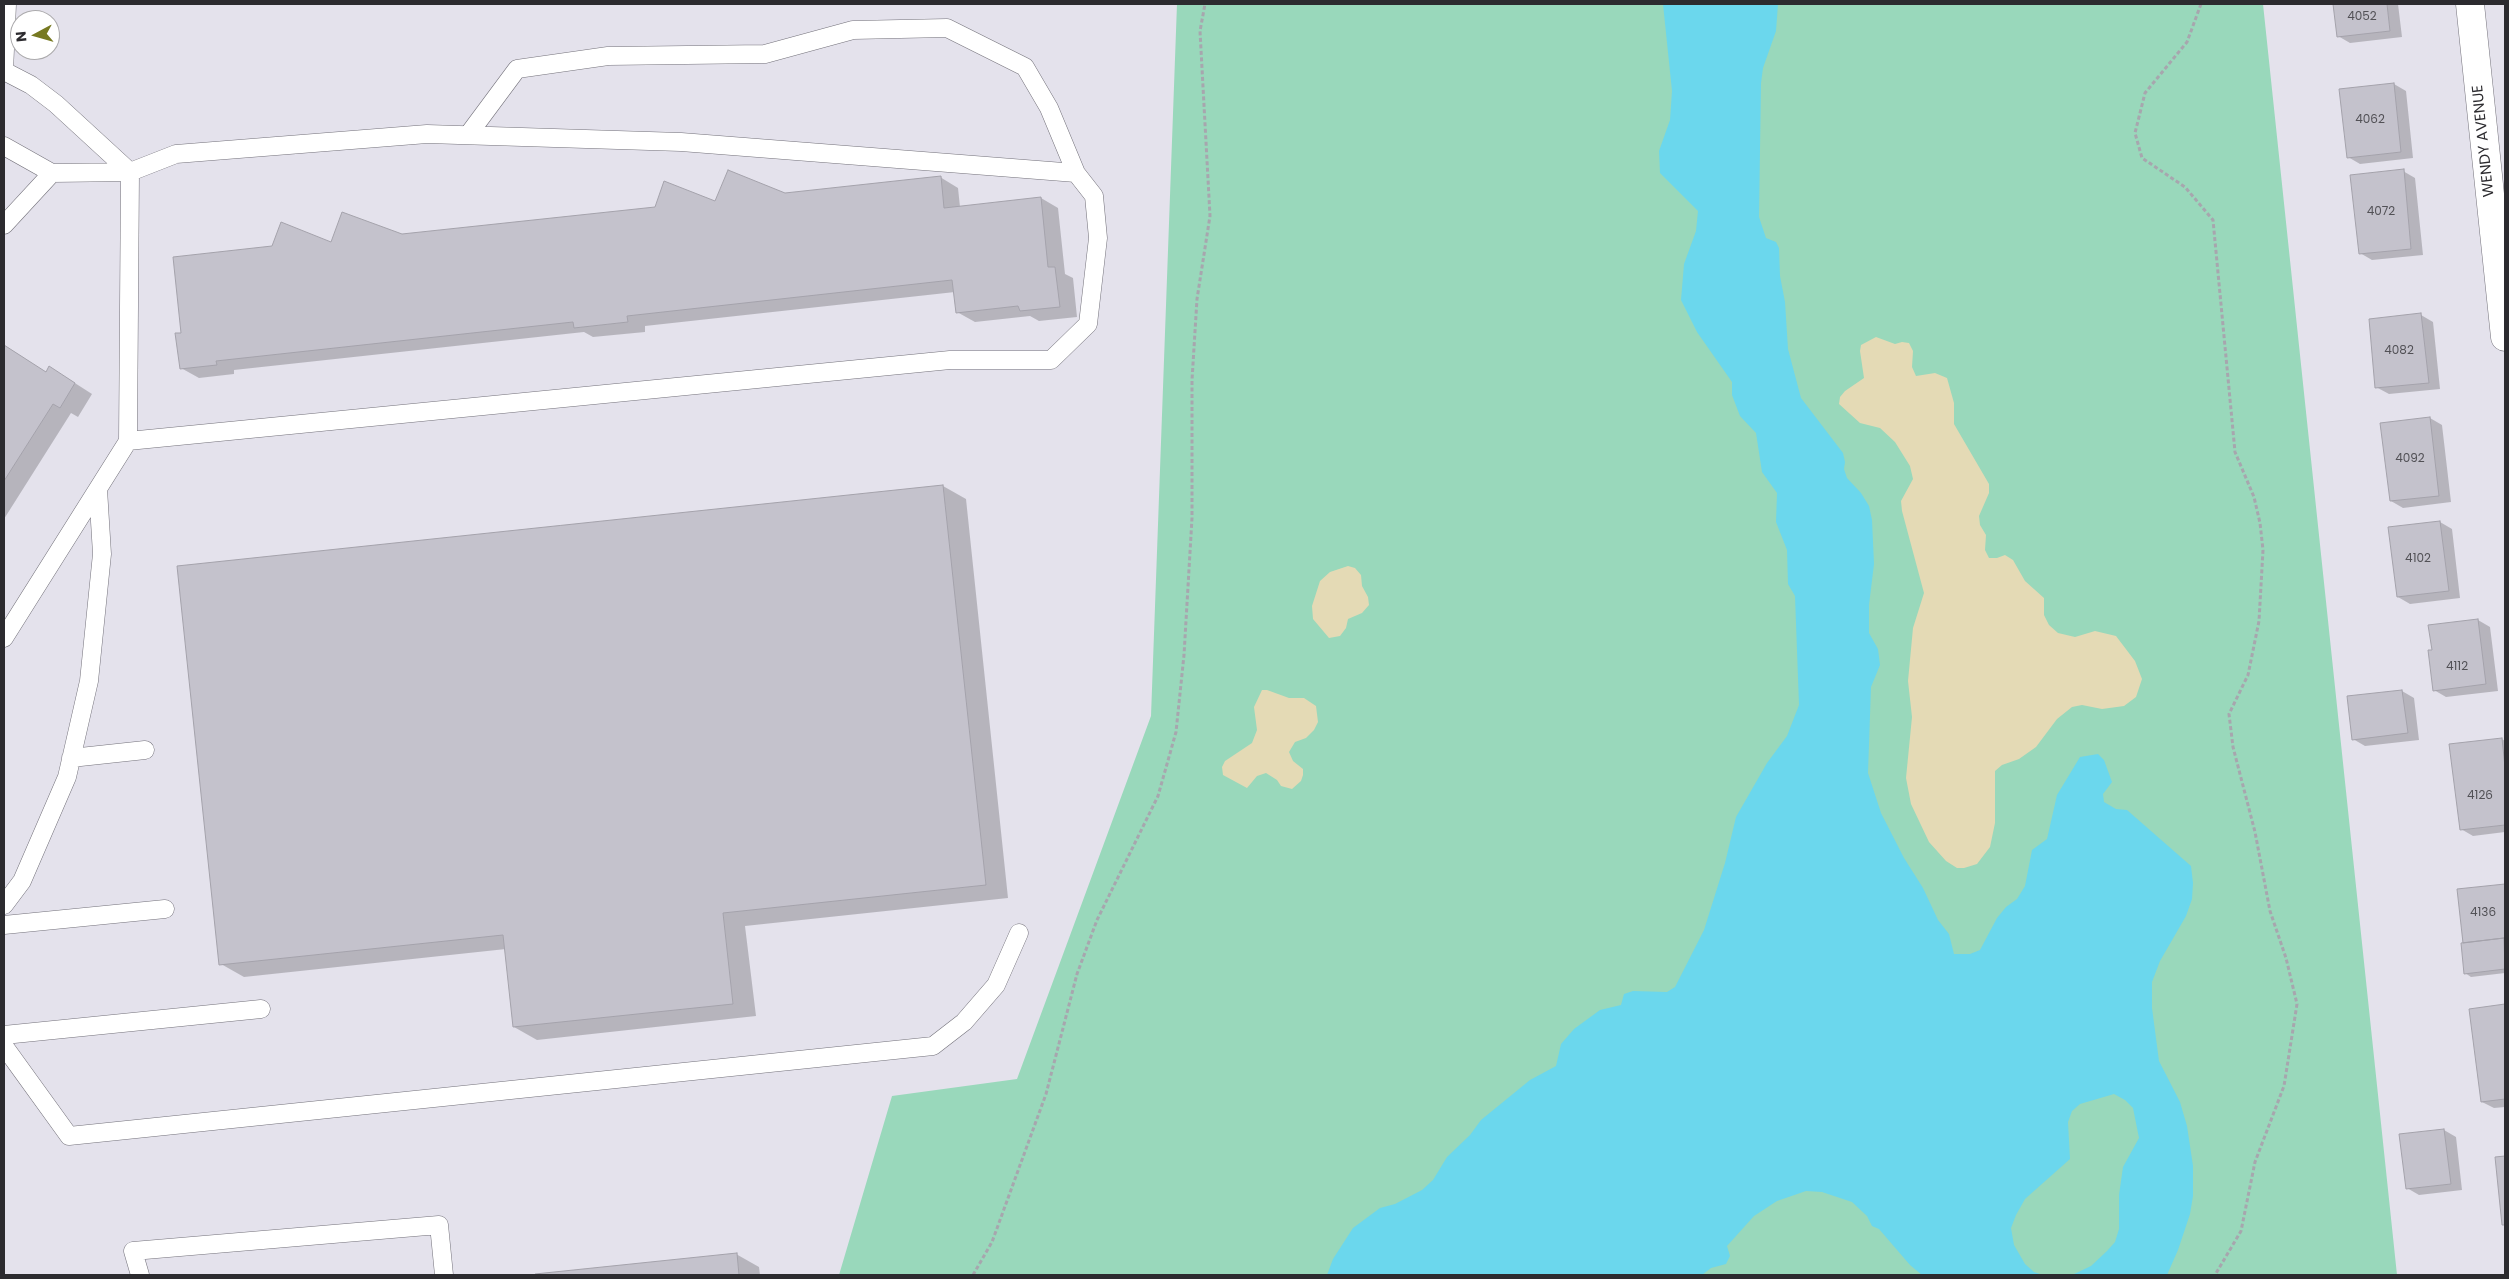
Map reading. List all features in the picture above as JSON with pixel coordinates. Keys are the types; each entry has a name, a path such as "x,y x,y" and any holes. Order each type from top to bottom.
{"street":[{"name":"WENDY AVENUE","path":"2470,4 2505,338"}],"lane":[{"path":"4,638 128,441 130,172 56,104 31,85 4,71 7,4"},
{"path":"128,441 950,360 1051,360 1088,324 1098,238 1094,196 1076,173 1049,108 1025,67 947,28 853,30 765,54 608,56 517,69 468,135"},
{"path":"4,146 52,173 130,172 176,154 427,134 681,142 1076,173"},
{"path":"4,224 52,173"},
{"path":"4,905 22,881 67,777 89,681 102,554 98,489"},
{"path":"71,758 146,750"},
{"path":"4,925 165,909"},
{"path":"4,1046 69,1136 933,1046 964,1022 996,985 1019,933"},
{"path":"4,1035 261,1009"},
{"path":"140,1275 133,1251 439,1224 444,1275"}],"path":[{"path":"973,1275 992,1242 1046,1094 1074,984 1090,938 1158,796 1176,732 1184,655 1192,518 1192,380 1197,308 1210,216 1200,31 1205,4"},
{"path":"2201,4 2187,42 2145,93 2135,133 2142,158 2185,188 2213,220 2235,452 2254,497 2260,523 2263,550 2259,621 2248,676 2229,714 2232,739 2255,832 2270,911 2286,958 2297,1004 2284,1086 2255,1162 2241,1232 2215,1275"}],"green space":[{"path":"1177,4 2263,4 2397,1275 839,1275 892,1096 1017,1079 1151,716"}],"sand":[{"path":"1876,337 1895,344 1909,343 1913,351 1912,367 1916,376 1935,373 1947,378 1954,403 1954,424 1989,484 1989,493 1979,516 1980,525 1986,535 1985,550 1989,558 2005,555 2013,560 2025,581 2044,598 2044,615 2049,625 2058,633 2075,637 2095,631 2116,636 2135,661 2142,679 2136,697 2124,706 2102,709 2082,705 2072,707 2057,719 2036,747 2019,759 2002,765 1995,771 1995,823 1990,847 1977,864 1964,868 1957,868 1946,861 1929,842 1911,804 1906,778 1912,717 1908,681 1913,628 1924,593 1902,511 1901,501 1913,479 1910,466 1895,442 1880,428 1860,423 1839,404 1840,397 1845,391 1864,378 1860,351 1861,345"},
{"path":"1348,566 1355,568 1361,575 1362,586 1368,597 1369,605 1362,613 1348,619 1346,628 1340,636 1329,638 1313,619 1312,606 1320,581 1330,572"},
{"path":"1262,690 1289,698 1304,698 1316,706 1318,722 1314,730 1306,738 1295,742 1289,752 1293,761 1303,769 1301,781 1292,789 1281,786 1277,780 1266,773 1257,776 1247,788 1223,775 1222,767 1225,761 1252,743 1257,730 1254,707"}],"water":[{"path":"1663,4 1778,4 1776,31 1763,68 1761,83 1759,217 1766,238 1776,242 1779,248 1788,349 1801,398 1843,453 1844,469 1847,478 1861,493 1869,506 1872,520 1874,564 1869,605 1869,633 1878,649 1880,665 1871,687 1868,773 1881,813 1904,858 1923,888 1938,920 1949,934 1954,954 1970,954 1980,950 1997,918 2006,907 2017,899 2025,886 2032,850 2047,839 2057,795 2080,757 2098,754 2104,760 2112,782 2103,794 2104,802 2116,809 2127,810 2191,866 2192,899 2186,916 2160,961 2152,982 2152,1008 2159,1061 2180,1102 2187,1126 2193,1166 2193,1196 2190,1214 2167,1275 2072,1275 2091,1266 2107,1251 2115,1242 2119,1229 2119,1195 2123,1167 2139,1138 2133,1108 2125,1100 2114,1094 2080,1104 2072,1111 2068,1122 2070,1159 2025,1199 2016,1215 2011,1228 2014,1245 2025,1264 2034,1272 2043,1275 1922,1275 1910,1265 1879,1229 1872,1226 1867,1216 1852,1202 1822,1192 1806,1191 1777,1201 1754,1216 1727,1246 1730,1256 1726,1264 1711,1268 1702,1275 1327,1275 1333,1259 1353,1228 1380,1208 1395,1204 1422,1190 1433,1180 1447,1157 1470,1135 1481,1120 1530,1080 1556,1066 1561,1044 1574,1029 1600,1010 1621,1005 1624,994 1633,991 1667,992 1675,987 1704,930 1725,863 1736,817 1767,763 1787,736 1799,705 1795,596 1788,584 1787,550 1776,522 1777,493 1762,472 1756,433 1740,416 1732,395 1732,382 1697,332 1681,300 1684,264 1696,231 1698,211 1660,173 1659,151 1670,120 1672,91"}],"building":[{"path":"2333,4 2387,4 2390,31 2337,37"},
{"path":"2394,83 2401,152 2347,158 2339,89"},
{"path":"2404,169 2411,249 2359,254 2350,175"},
{"path":"728,170 785,193 941,176 944,208 1041,197 1048,267 1055,267 1060,307 1020,311 1018,306 956,313 952,280 627,316 628,322 574,328 573,322 216,361 217,365 180,369 175,333 181,333 173,257 272,246 281,222 331,242 342,212 402,234 655,207 664,181 715,201"},
{"path":"2421,313 2429,383 2375,388 2369,319"},
{"path":"4,345 46,372 49,366 75,383 60,408 53,404 4,481"},
{"path":"2430,417 2439,496 2390,501 2380,423"},
{"path":"943,485 986,885 723,913 733,1004 513,1027 503,935 219,965 177,566"},
{"path":"2440,521 2449,591 2397,597 2388,527"},
{"path":"2478,619 2486,684 2433,691 2428,650 2432,650 2428,625"},
{"path":"2402,690 2408,733 2352,740 2347,696"},
{"path":"2502,738 2505,767 2505,825 2460,830 2449,744"},
{"path":"2505,884 2505,942 2504,938 2463,943 2457,889"},
{"path":"2504,938 2505,969 2464,974 2461,943"},
{"path":"2505,1004 2505,1099 2481,1102 2469,1009"},
{"path":"2444,1129 2451,1184 2406,1189 2399,1134"},
{"path":"2505,1156 2505,1225 2502,1225 2495,1157"},
{"path":"737,1253 739,1275 535,1275 535,1274"}]}
